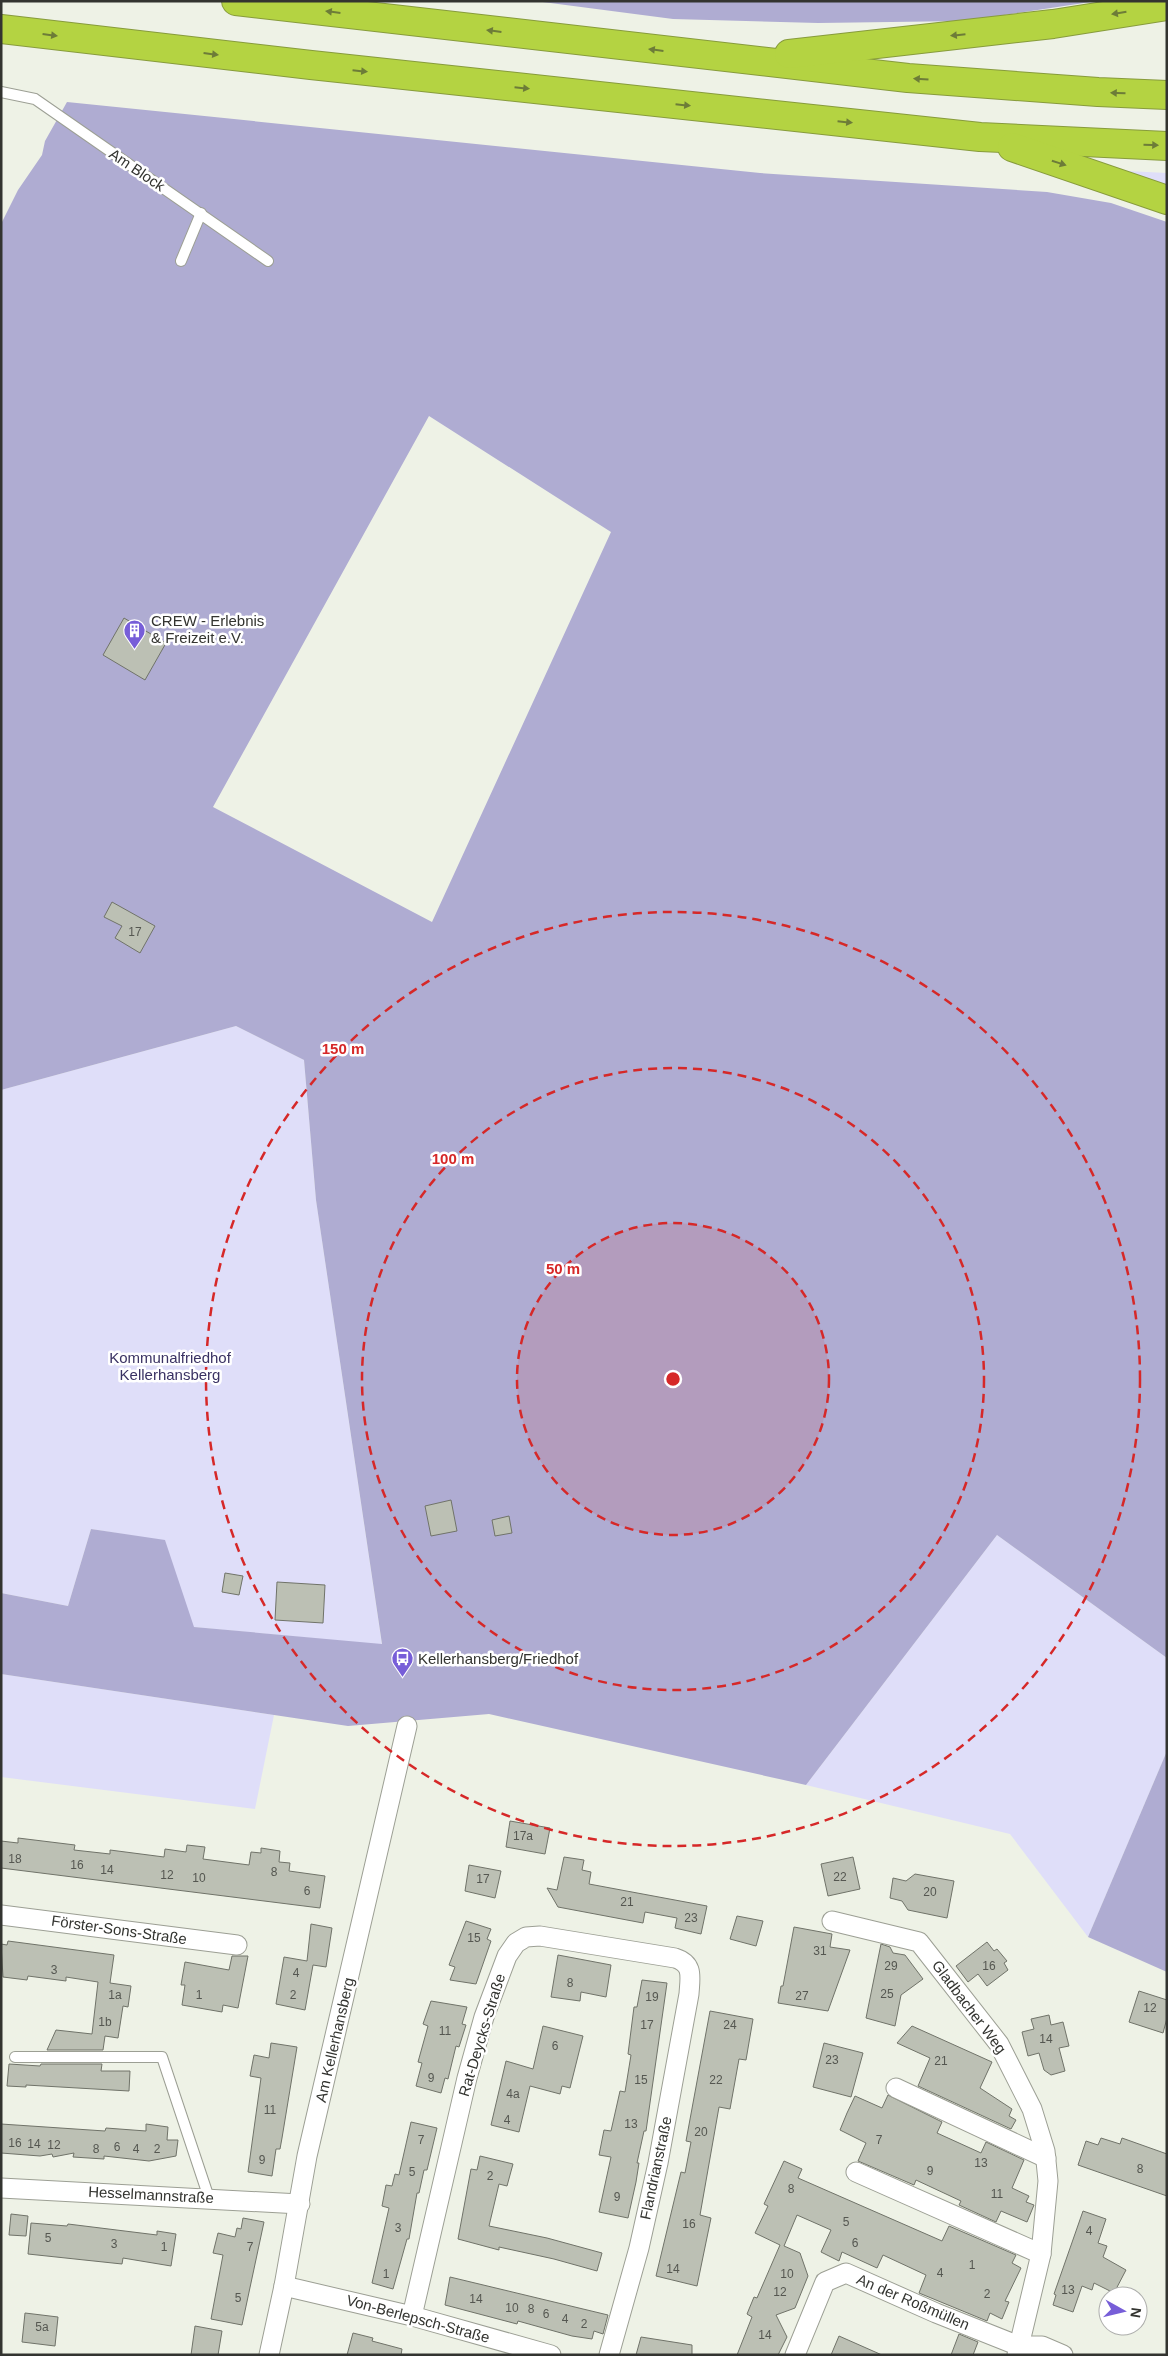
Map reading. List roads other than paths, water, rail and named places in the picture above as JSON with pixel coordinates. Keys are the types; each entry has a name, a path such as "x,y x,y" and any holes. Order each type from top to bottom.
{"highway":[{"path":"236,1 908,78 1098,92 1167,95"},
{"path":"739,60 1053,24 1167,6"},
{"path":"1,30 312,66 980,136 1167,146"},
{"path":"980,136 1167,200"}],"street":[{"name":"Am Kellerhansberg","path":"268,2355 284,2286 307,2156 408,1726"},
{"name":"Förster-Sons-Straße","path":"1,1915 237,1945"},
{"name":"Gladbacher Weg","path":"832,1921 919,1942 999,2044 1032,2109 1046,2158 1048,2181 1040,2254 1018,2350"},
{"name":"Rat-Deycks-Straße","path":"412,2316 467,2078 484,2017 507,1956 516,1943 526,1938 540,1936 675,1958 684,1961 690,1969 690,1978"},
{"name":"Flandrianstraße","path":"609,2355 639,2248 658,2163 689,1994 690,1978"},
{"path":"896,2088 1046,2158"},
{"path":"856,2172 1040,2254"},
{"name":"Hesselmannstraße","path":"1,2188 300,2204"},
{"name":"An der Roßmüllen","path":"796,2355 826,2282 846,2273 1018,2350 1042,2346 1062,2355"},
{"name":"Von-Berlepsch-Straße","path":"284,2286 412,2316 551,2355"}],"lane":[{"name":"Am Block","path":"1,92 35,99 268,260"},
{"path":"180,261 201,213"},
{"path":"16,2057 162,2056 209,2198"}],"place":[{"name":"CREW - Erlebnis & Freizeit e.V.","path":"135,649"},
{"name":"Kellerhansberg/Friedhof","path":"402,1678"}],"park label":[{"name":"Kommunalfriedhof Kellerhansberg","path":"170,1366"}]}
